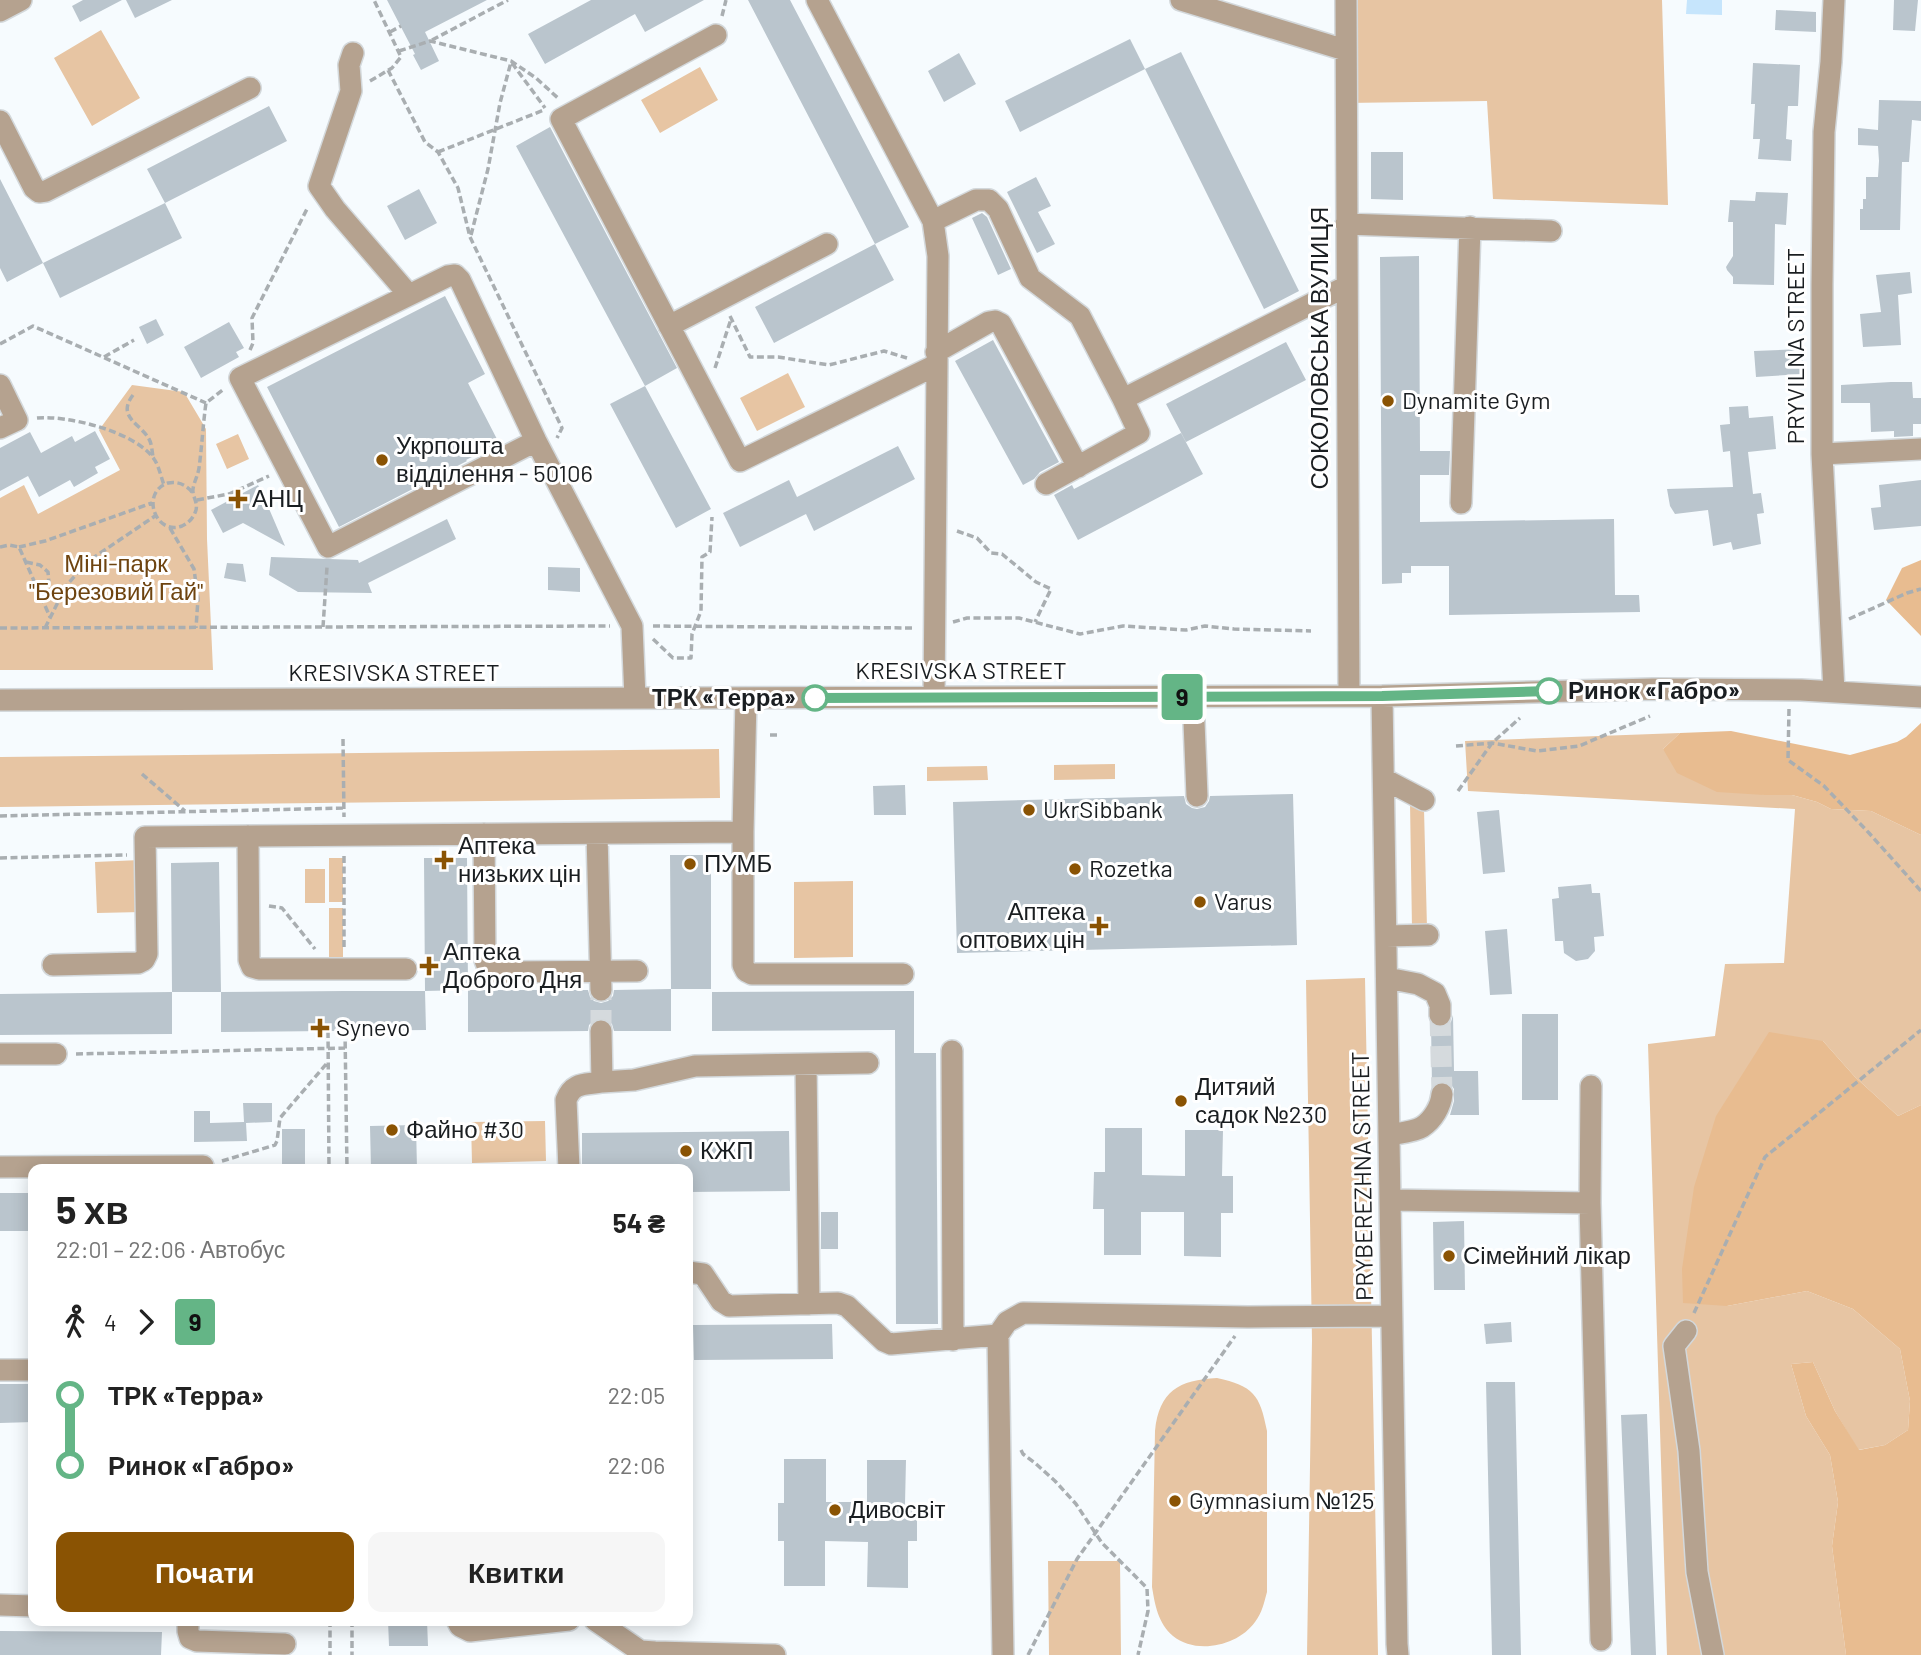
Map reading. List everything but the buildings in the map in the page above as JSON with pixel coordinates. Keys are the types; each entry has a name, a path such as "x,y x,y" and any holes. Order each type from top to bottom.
{"street":[{"path":"0,11 22,0"},
{"path":"817,0 933,221 937,238 934,697"},
{"path":"1181,0 1345,50"},
{"name":"СОКОЛОВСЬКА ВУЛИЦЯ","path":"1346,0 1349,696"},
{"name":"PRYVILNA STREET","path":"1834,0 1824,132 1822,454 1834,692"},
{"path":"716,35 561,119 740,461 936,358 989,322 995,321 1001,324 1078,467"},
{"path":"353,53 349,65 351,91 319,186 335,209 409,295"},
{"path":"0,121 34,188 39,192 46,191 250,88"},
{"path":"933,221 976,200 989,200 998,209 1030,278 1080,316 1139,433 1045,484"},
{"path":"1346,224 1551,231"},
{"path":"1461,503 1470,227"},
{"path":"669,326 827,244"},
{"path":"536,441 328,547 240,378 448,275 455,275 460,280 536,441 636,626 635,698"},
{"path":"1123,399 1347,286"},
{"path":"0,385 9,424"},
{"path":"1822,454 1921,449"},
{"name":"KRESIVSKA STREET","path":"0,700 1382,696 1653,689 1790,690 1921,697"},
{"name":"PRYBEREZHNA STREET","path":"1382,696 1398,1655"},
{"path":"1194,697 1197,796"},
{"path":"746,698 743,832 743,965 746,971 752,974 904,974"},
{"path":"1384,779 1424,800"},
{"path":"52,965 138,963 144,960 147,954 145,837 743,832"},
{"path":"484,834 485,960 488,968 494,972 601,980 637,971"},
{"path":"597,834 601,980"},
{"path":"248,836 249,960 252,967 405,970"},
{"path":"1386,936 1428,934"},
{"path":"1387,978 1418,984 1435,993 1440,1005 1440,1015"},
{"path":"601,1031 602,1082"},
{"path":"952,1051 953,1340"},
{"path":"0,1054 56,1054"},
{"path":"569,1164 566,1100 569,1091 576,1086 634,1080 695,1066 868,1063"},
{"path":"806,1065 809,1304"},
{"path":"1591,1086 1590,1203 1601,1640"},
{"path":"1389,1135 1421,1128 1432,1118 1441,1103 1441,1094"},
{"path":"0,1167 28,1167"},
{"path":"1390,1200 1590,1203"},
{"path":"693,1273 703,1274 721,1301 729,1306 848,1306 884,1341 891,1344 999,1335"},
{"path":"1003,1655 999,1335 1007,1322 1023,1313 1391,1317"},
{"path":"1686,1331 1674,1346 1689,1451 1697,1572 1713,1655"},
{"path":"0,1370 28,1370"},
{"path":"0,1605 28,1606"},
{"path":"188,1626 190,1638 197,1641 285,1644"},
{"path":"460,1626 470,1631 515,1626"},
{"path":"604,1626 640,1651 775,1655"}],"path":[{"path":"351,91 388,71 401,57 374,0"},
{"path":"399,51 430,41 508,0"},
{"path":"390,32 401,26"},
{"path":"430,41 511,61 536,78 573,112"},
{"path":"470,237 488,169 511,61"},
{"path":"438,152 546,109 511,61"},
{"path":"388,71 425,142 438,152 458,188 470,237 562,428"},
{"path":"192,492 198,471 206,403 240,378 253,343 252,318 319,186"},
{"path":"706,395 743,287"},
{"path":"721,299 750,357 778,357 829,365 884,351 936,358"},
{"path":"0,344 33,326 206,403"},
{"path":"104,358 134,340"},
{"path":"133,395 128,401 128,412 135,425 149,439 164,485"},
{"path":"9,424 52,416 92,424 140,446 154,459"},
{"path":"196,500 229,494 287,468"},
{"path":"182,484 192,492 196,500 195,513 190,520 178,527 161,523 155,516 152,503 164,485 182,484"},
{"path":"0,547 19,547 45,541 152,503"},
{"path":"45,628 65,586 87,562 155,516"},
{"path":"935,516 955,531 977,538 991,553 1002,554 1036,582 1051,589 1035,622"},
{"path":"636,626 673,658 691,658 692,634 701,611 702,558 710,552 712,517"},
{"path":"170,526 194,569 198,600 196,628"},
{"path":"19,547 50,618"},
{"path":"323,627 328,547"},
{"path":"26,562 40,565 48,572 49,584 41,597"},
{"path":"1844,627 1850,618 1921,589"},
{"path":"0,628 934,628 967,618 1019,618 1080,634 1123,626 1186,630 1205,626 1311,631"},
{"path":"1790,690 1788,760 1824,786 1921,891"},
{"path":"1456,746 1492,743 1537,751 1579,747 1650,716"},
{"path":"1458,791 1492,743 1520,718"},
{"path":"769,735 778,735"},
{"path":"343,739 344,969"},
{"path":"0,816 344,808"},
{"path":"0,858 145,854"},
{"path":"1686,1331 1707,1279 1765,1157 1921,1030"},
{"path":"328,1031 329,1164"},
{"path":"345,1031 347,1164"},
{"path":"56,1054 345,1048"},
{"path":"210,1164 275,1145 280,1118 328,1062"},
{"path":"1028,1655 1077,1559 1248,1317"},
{"path":"1017,1443 1023,1454 1046,1472 1076,1504 1102,1543 1147,1588 1149,1611 1138,1655"},
{"path":"330,1626 330,1655"},
{"path":"352,1626 352,1655"}],"green space":[{"path":"1346,0 1662,0 1668,205 1493,199 1487,101 1346,103"},
{"path":"101,30 140,98 92,126 54,58"},
{"path":"700,67 718,100 660,133 641,100"},
{"path":"788,373 805,407 757,431 740,398"},
{"name":"Міні-парк \"Березовий Гай\"","path":"132,385 184,392 206,429 207,539 213,670 0,670 0,498 24,485 38,514 120,470 99,430"},
{"path":"238,434 249,459 227,469 216,444"},
{"path":"1680,733 1663,749 1764,795 1792,795 1831,809 1871,811 1921,835 1921,1105 1898,1116 1855,1077 1823,1041 1727,1306 1807,1291 1853,1309 1900,1349 1910,1401 1908,1430 1885,1445 1858,1450 1835,1411 1813,1362 1791,1364 1806,1416 1830,1455 1838,1502 1832,1546 1846,1655 1667,1655 1648,1044 1715,1036 1725,964 1784,963 1795,809 1468,791 1465,741"},
{"path":"719,749 720,798 0,807 0,757"},
{"path":"1115,764 1115,779 1054,780 1054,765"},
{"path":"987,766 988,780 927,781 927,767"},
{"path":"1410,802 1424,809 1427,928 1412,929"},
{"path":"329,858 343,858 343,902 329,902"},
{"path":"140,860 142,912 97,913 95,862"},
{"path":"305,869 325,869 325,903 305,903"},
{"path":"853,881 853,957 794,958 794,882"},
{"path":"329,908 343,908 343,967 329,967"},
{"path":"1365,978 1378,1655 1307,1655 1312,1340 1306,980"},
{"path":"545,1121 546,1161 472,1163 471,1122"},
{"path":"1217,1378 1239,1384 1253,1394 1264,1418 1267,1431 1267,1592 1259,1615 1248,1630 1228,1642 1205,1646 1182,1642 1173,1636 1161,1620 1154,1600 1155,1431 1161,1406 1173,1390 1192,1382"},
{"path":"1048,1561 1120,1561 1121,1655 1049,1655"}],"shaded area":[{"path":"1921,560 1921,636 1886,600 1902,568"},
{"path":"1921,723 1921,835 1871,811 1831,809 1792,795 1717,792 1677,773 1663,749 1680,733 1731,731 1850,755 1897,742"},
{"path":"1769,1032 1823,1041 1855,1077 1898,1116 1921,1105 1921,1655 1846,1655 1832,1546 1838,1502 1830,1455 1806,1416 1791,1364 1813,1362 1835,1411 1859,1450 1885,1445 1908,1430 1910,1401 1900,1349 1853,1309 1807,1291 1727,1306 1683,1303 1682,1269 1694,1187 1716,1116"}],"water":[{"path":"1687,0 1722,0 1722,15 1686,14"}],"tunnel":[{"path":"601,990 601,1031"},
{"path":"1440,1015 1442,1094"}],"bus line":[{"name":"9","path":"815,698 1382,696 1549,691"}],"place":[{"name":"Dynamite Gym","path":"1388,401"},
{"name":"Укрпошта відділення - 50106","path":"382,460"},
{"name":"АНЦ","path":"238,499"},
{"name":"Ринок «Габро»","path":"1549,691"},
{"name":"ТРК «Терра»","path":"815,698"},
{"name":"UkrSibbank","path":"1029,810"},
{"name":"Аптека низьких цін","path":"444,860"},
{"name":"ПУМБ","path":"690,864"},
{"name":"Rozetka","path":"1075,869"},
{"name":"Varus","path":"1200,902"},
{"name":"Аптека оптових цін","path":"1099,926"},
{"name":"Аптека Доброго Дня","path":"429,966"},
{"name":"Synevo","path":"320,1028"},
{"name":"Дитяий садок №230","path":"1181,1101"},
{"name":"Файно #30","path":"392,1130"},
{"name":"КЖП","path":"686,1151"},
{"name":"Сімейний лікар","path":"1449,1256"},
{"name":"Gymnasium №125","path":"1175,1501"},
{"name":"Дивосвіт","path":"835,1510"}]}
